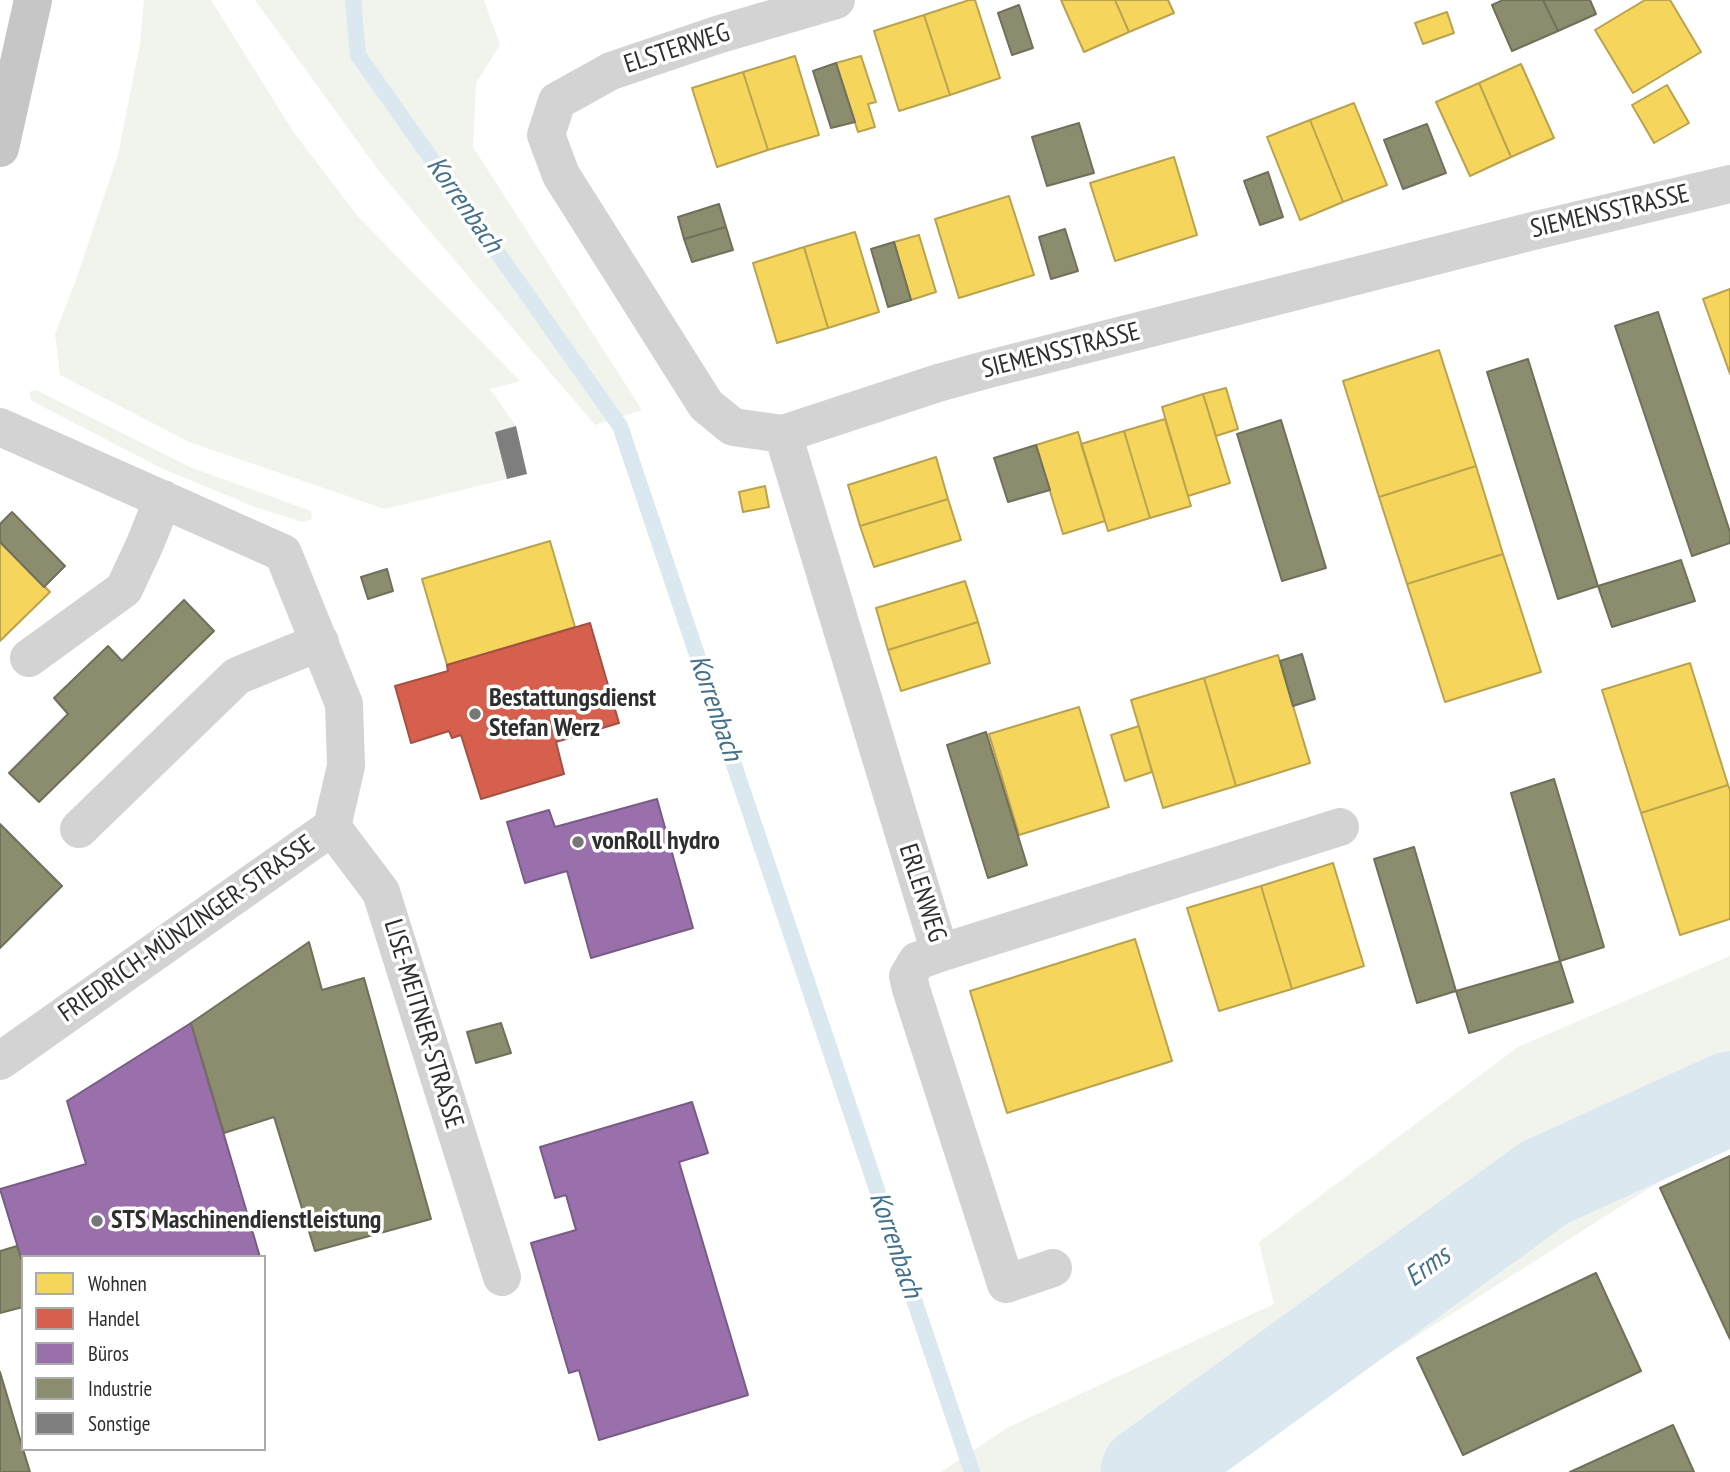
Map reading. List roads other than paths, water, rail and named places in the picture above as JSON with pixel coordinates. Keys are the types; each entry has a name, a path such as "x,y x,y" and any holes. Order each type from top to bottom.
{"main road":[{"path":"0,148 33,0"}],"street":[{"name":"ELSTERWEG","path":"546,135 557,101 611,71 717,35 836,0"},
{"name":"SIEMENSSTRASSE","path":"546,135 561,175 706,405 733,427 783,433 964,376 1509,237 1730,184"},
{"name":"FRIEDRICH-MÜNZINGER-STRASSE","path":"0,427 284,553 344,704 346,766 332,827 0,1061"},
{"name":"ERLENWEG","path":"783,433 940,953 1340,827"},
{"path":"29,659 124,589 163,499"},
{"path":"79,829 237,676 320,642"},
{"name":"LISE-MEITNER-STRASSE","path":"332,827 381,892 502,1277"},
{"path":"940,953 917,961 908,976 1006,1284 1053,1268"}],"waterway":[{"name":"Korrenbach","path":"353,0 358,55 620,426 972,1472"},
{"name":"Erms","path":"1147,1472 1544,1183 1730,1098"}],"place":[{"name":"Bestattungsdienst Stefan Werz","path":"475,714"},
{"name":"vonRoll hydro","path":"578,842"},
{"name":"STS Maschinendienstleistung","path":"97,1221"}]}
